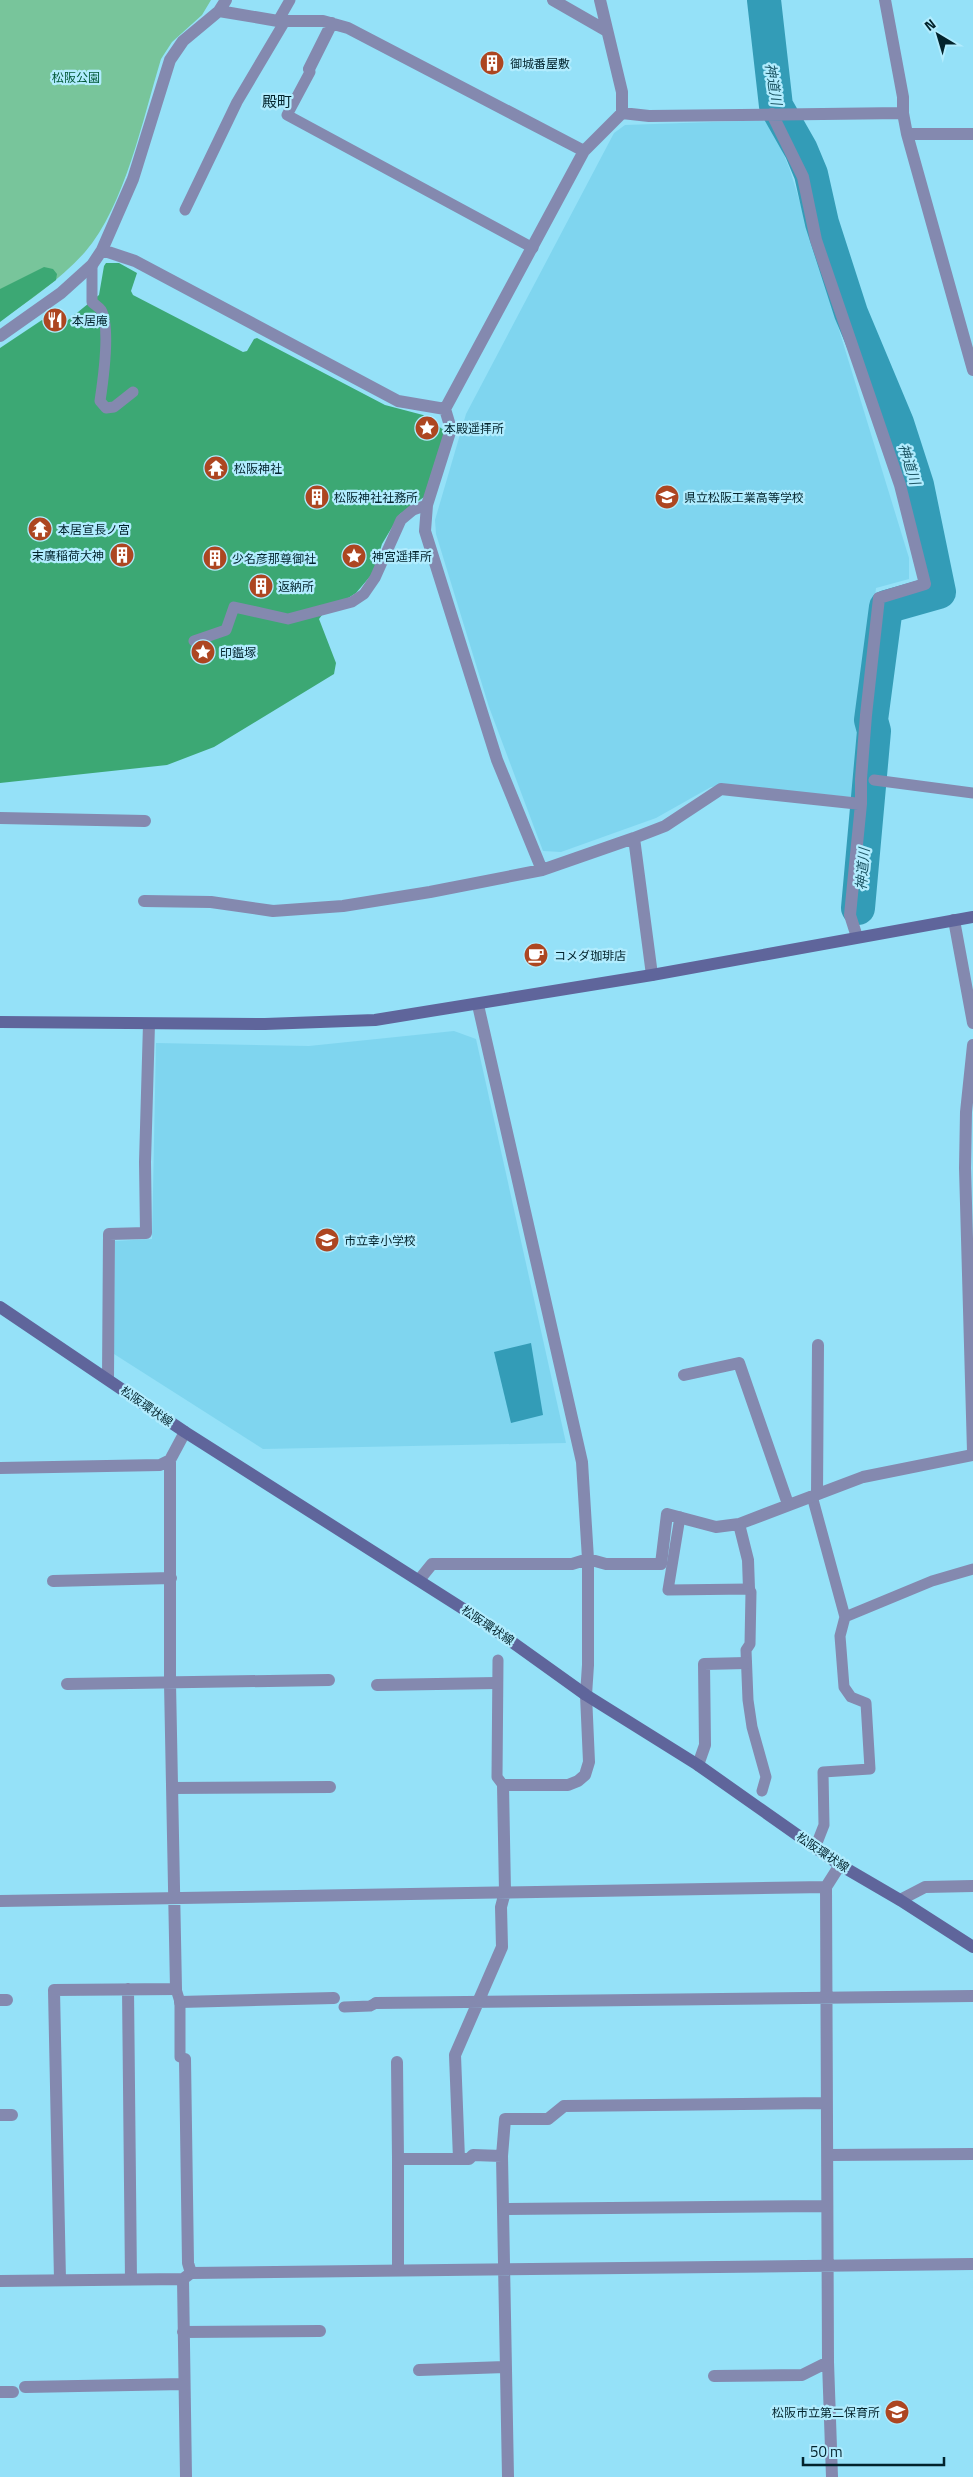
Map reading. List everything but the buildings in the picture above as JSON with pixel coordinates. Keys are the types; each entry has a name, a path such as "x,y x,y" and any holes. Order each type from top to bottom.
{"main road":[{"path":"0,1022 150,1024 328,1023 375,1020 478,1005 973,917"},
{"name":"松阪環状線","path":"0,1307 108,1378 185,1432 487,1624 586,1695 698,1765 840,1865 900,1900 973,1947"}],"street":[{"path":"553,0 607,31"},
{"path":"542,870 497,760 424,530 427,505 451,429 445,409 584,151 622,113 622,92 600,0"},
{"path":"885,0 903,97 903,113 973,370"},
{"path":"0,336 61,293 92,265 102,250 133,179 170,60 183,41 222,5 282,21 332,22 348,28 584,151"},
{"path":"310,68 332,22"},
{"path":"622,113 649,116 903,113"},
{"path":"777,114 803,177 816,240 900,485 925,584 879,598 865,724 861,804 850,915 857,937"},
{"path":"908,134 973,134"},
{"path":"102,250 135,261 398,401 445,409"},
{"path":"144,901 211,902 273,911 343,906 542,870 665,826 721,789 861,804"},
{"path":"0,818 145,821"},
{"path":"634,838 652,975"},
{"path":"954,920 973,1023"},
{"path":"459,2159 456,2055 502,1947 501,1906 505,1892 503,1785 568,1785 585,1775 589,1762 586,1695 588,1665 588,1559 582,1462 478,1005"},
{"path":"108,1378 109,1234 146,1233 145,1162 150,1024"},
{"path":"973,1045 966,1112 973,1451"},
{"path":"814,1495 818,1345"},
{"path":"684,1375 739,1363 788,1504"},
{"path":"60,2280 54,1990 176,1989 170,1683 170,1460 185,1432"},
{"path":"419,1580 432,1564 572,1564 588,1559 606,1564 661,1564 667,1514 716,1527 739,1524 788,1504 883,1472 973,1456"},
{"path":"0,1468 160,1465 170,1460"},
{"path":"739,1524 748,1560 749,1589"},
{"path":"53,1581 171,1578"},
{"path":"698,1765 705,1745 704,1664 746,1663"},
{"path":"67,1684 329,1680"},
{"path":"377,1686 497,1683"},
{"path":"172,1788 330,1787"},
{"path":"832,2477 828,2362 826,1887 840,1865"},
{"path":"900,1900 925,1887 973,1886"},
{"path":"0,1901 826,1887"},
{"path":"128,1990 132,2280"},
{"path":"376,2003 973,1996"},
{"path":"180,2002 334,1998"},
{"path":"186,2059 188,2263 183,2332 186,2477"},
{"path":"397,2062 398,2270"},
{"path":"508,2477 502,2156 505,2119 548,2119 564,2106 826,2103"},
{"path":"828,2155 973,2154"},
{"path":"398,2159 469,2159 473,2155 502,2156"},
{"path":"503,2209 827,2206"},
{"path":"0,2281 132,2280 187,2276 398,2270 973,2264"},
{"path":"183,2332 320,2331"},
{"path":"714,2376 802,2375 828,2362"},
{"path":"419,2370 505,2367"},
{"path":"25,2386 184,2384"}],"lane":[{"path":"185,210 237,102 282,21 290,0"},
{"path":"310,68 310,72 287,116 533,248"},
{"path":"92,265 92,302 100,309 105,321 104,373 100,401 106,408 114,407 133,392"},
{"path":"194,641 226,630 234,607 288,619 352,602 364,594 375,578 401,520 413,510 427,505"},
{"path":"874,780 973,793"},
{"path":"814,1495 846,1617 840,1636 844,1687 851,1697 866,1703 870,1769 823,1772 824,1825 815,1848"},
{"path":"680,1517 668,1590 749,1589 751,1592 750,1644 746,1650 748,1700 752,1727 766,1777 762,1791"},
{"path":"846,1617 932,1581 973,1569"},
{"path":"498,1660 498,1777 503,1785"},
{"path":"176,1989 180,2002 180,2057 186,2059"},
{"path":"344,2007 370,2006 376,2003"}],"shaded area":[{"name":"県立松阪工業高等学校","path":"770,120 790,170 909,558 909,579 876,588 852,797 726,785 711,787 656,818 561,852 543,851 489,707 436,534 435,520 466,414 614,133 625,125"},
{"name":"市立幸小学校","path":"454,1031 476,1039 566,1443 263,1449 114,1354 115,1241 152,1239 156,1043 309,1046"},
{"path":"531,1343 543,1415 511,1423 494,1352"}],"green space":[{"name":"松阪公園","path":"0,0 211,0 202,15 172,42 161,59 140,134 122,186 99,233 85,252 66,271 45,289 0,321"},
{"name":"松阪神社","path":"106,263 119,263 137,273 131,291 133,295 243,352 247,351 254,339 257,338 385,405 423,415 445,431 424,497 400,514 382,544 373,573 356,593 322,615 319,619 336,663 334,674 214,747 167,765 0,783 0,348 42,320 46,320 54,330 57,329 99,295"},
{"path":"44,267 53,269 57,274 56,280 0,322 0,289"}],"waterway":[{"name":"神道川","path":"764,0 776,106 801,150 811,174 822,223 851,313 897,423 917,485 939,592 886,607 871,720 874,731 858,908"}],"place":[{"name":"御城番屋敷","path":"492,63"},
{"name":"本居庵","path":"55,320"},
{"name":"本殿遥拝所","path":"427,428"},
{"name":"松阪神社","path":"216,468"},
{"name":"松阪神社社務所","path":"317,497"},
{"name":"県立松阪工業高等学校","path":"667,497"},
{"name":"本居宣長ノ宮","path":"40,529"},
{"name":"末廣稲荷大神","path":"122,555"},
{"name":"神宮遥拝所","path":"354,556"},
{"name":"少名彦那尊御社","path":"215,558"},
{"name":"返納所","path":"261,586"},
{"name":"印鑑塚","path":"203,652"},
{"name":"コメダ珈琲店","path":"536,955"},
{"name":"市立幸小学校","path":"327,1240"},
{"name":"松阪市立第二保育所","path":"897,2412"}],"district":[{"name":"殿町","path":"277,101"}]}
